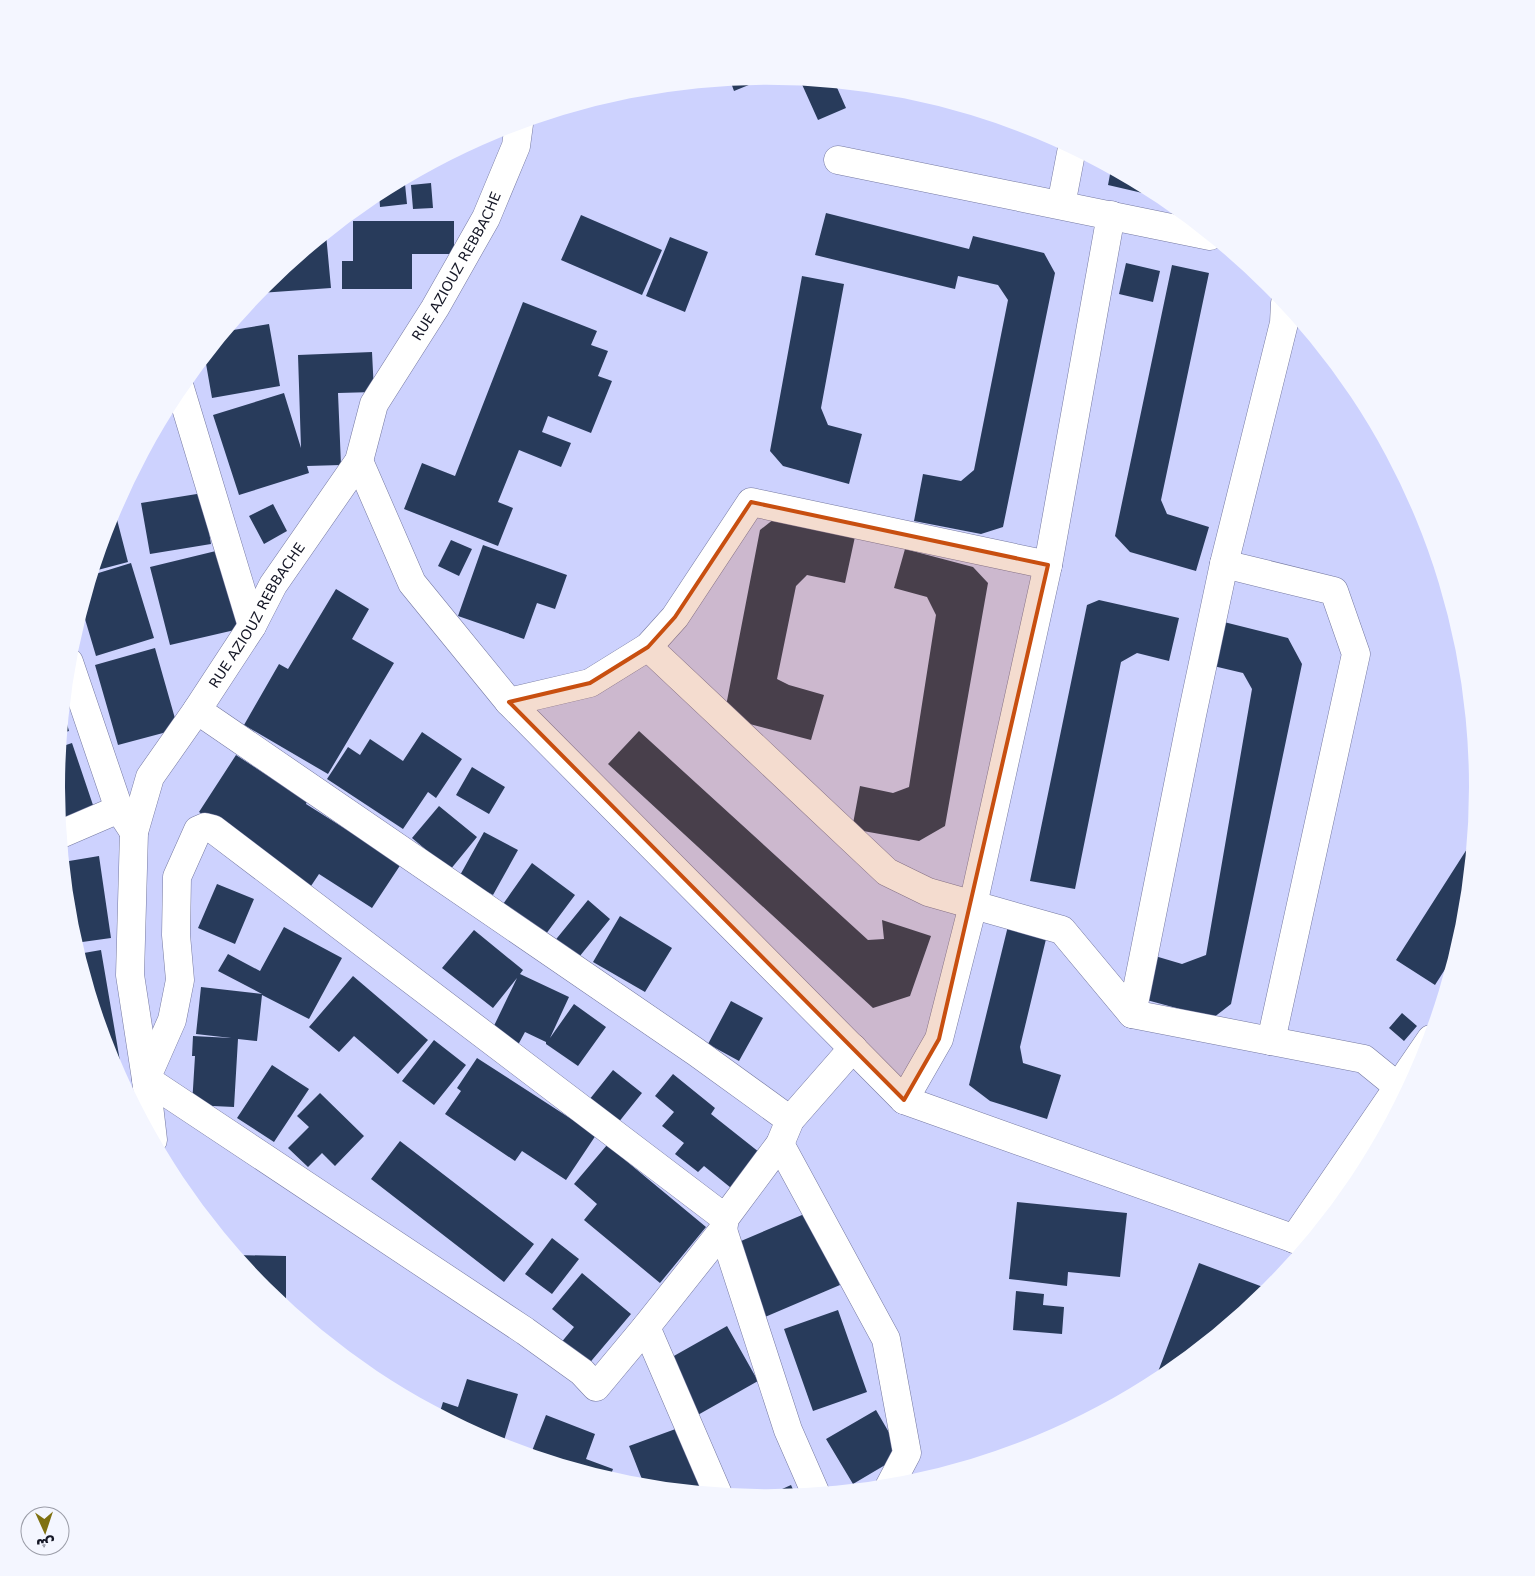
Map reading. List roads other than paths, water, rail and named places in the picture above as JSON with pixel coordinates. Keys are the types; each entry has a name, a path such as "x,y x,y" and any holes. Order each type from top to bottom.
{"street":[{"name":"RUE AZIOUZ REBBACHE","path":"151,1125 130,975 134,832 150,777 252,626 272,585 359,461 374,404 435,308 486,218 516,146 518,132"},
{"path":"1061,205 1071,155"},
{"path":"838,160 1198,233"},
{"path":"904,1100 939,1039 973,905 1048,565 1111,215"},
{"path":"1132,1014 1224,564 1291,319"},
{"path":"183,398 252,626"},
{"path":"359,461 412,582 508,702 904,1100 1302,1241 1400,1094"},
{"path":"508,702 590,683 648,647 675,617 751,502 1048,565"},
{"path":"1224,564 1334,591 1356,654 1271,1041"},
{"path":"648,647 887,872 928,892 1062,930 1132,1014 1364,1059 1402,1089"},
{"path":"74,677 119,809 134,832"},
{"path":"197,710 688,1046 785,1132 886,1339 907,1453 893,1479"},
{"path":"67,831 119,809"},
{"path":"814,1489 788,1430 724,1224 213,829 205,827 198,830 177,877 176,935 180,980 172,1020 146,1079 525,1331 582,1372 596,1387 646,1328 724,1224 785,1132 853,1048"},
{"path":"646,1328 716,1488"}]}
